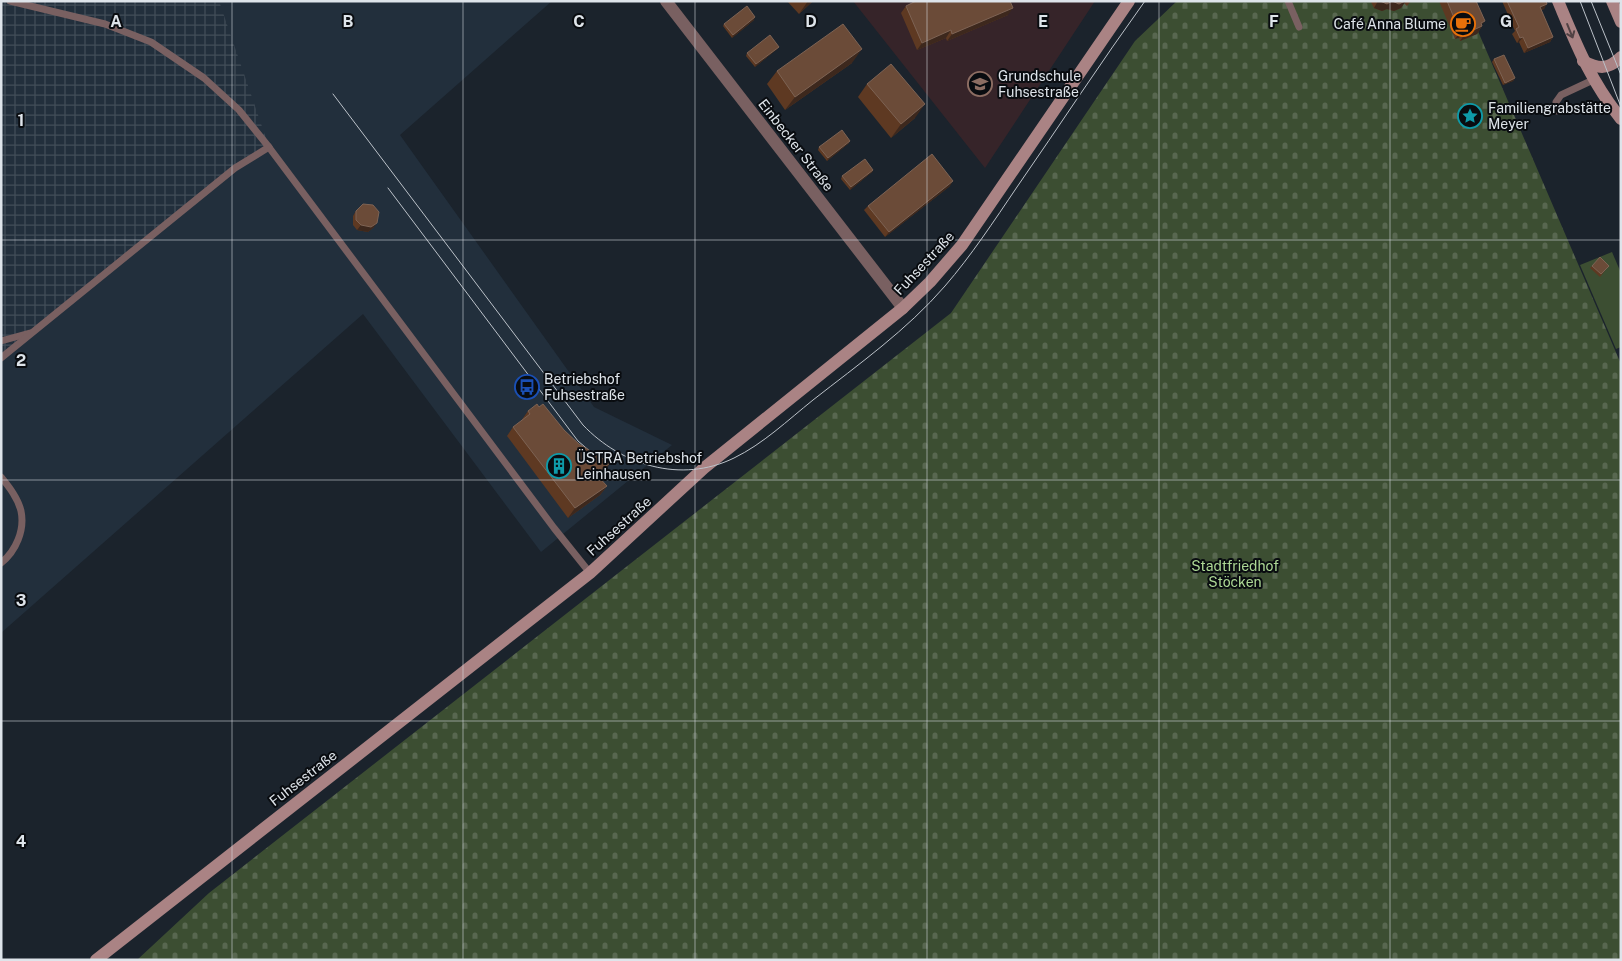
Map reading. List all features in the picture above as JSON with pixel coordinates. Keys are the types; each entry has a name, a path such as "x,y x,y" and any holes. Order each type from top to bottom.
{"street":[{"name":"Einbecker Straße","path":"666,1 903,308"},
{"name":"Fuhsestraße","path":"96,960 590,573 704,468 903,308 930,282 962,245 1129,1"},
{"path":"1558,1 1583,62 1593,80 1621,119"},
{"path":"1612,1 1621,22"},
{"path":"1583,62 1595,67 1606,67 1621,57"}],"lane":[{"path":"10,1 105,24 151,42 204,78 239,110 269,147 554,528 590,573"},
{"path":"49,1 51,10"},
{"path":"1288,1 1299,27"},
{"path":"1556,111 1556,102 1561,95 1593,80"},
{"path":"1,358 235,168 269,147"},
{"path":"1,341 35,331"},
{"path":"1,477 12,491 21,511 21,532 13,550 1,563"}],"shaded area":[{"path":"1,1 552,1 400,135 594,407 672,445 541,552 363,314 1,633"},
{"path":"1,1 219,1 269,147 235,168 1,358"},
{"name":"Grundschule Fuhsestraße","path":"853,1 1095,1 985,168"}],"green space":[{"name":"Stadtfriedhof Stöcken","path":"1177,1 1465,1 1621,364 1621,960 137,960 209,893 951,313 1135,41"},
{"path":"1612,252 1621,273 1621,347 1616,349 1580,265"}],"building":[{"path":"916,1 1010,1 1013,8 952,34 951,30 922,43 906,6"},
{"path":"1380,1 1392,1 1387,4"},
{"path":"1392,1 1405,1 1399,4"},
{"path":"1447,1 1476,1 1485,21 1481,23 1482,26 1465,34 1464,31 1460,32"},
{"path":"1507,1 1546,1 1547,4 1540,7 1553,37 1528,48 1523,37 1520,38 1516,29 1519,27"},
{"path":"747,6 755,17 733,35 724,24"},
{"path":"843,24 862,49 795,97 777,71"},
{"path":"770,35 779,47 756,64 747,53"},
{"path":"1504,55 1515,78 1505,83 1494,59"},
{"path":"891,64 925,104 901,124 867,84"},
{"path":"842,130 850,141 828,158 819,147"},
{"path":"932,154 953,181 889,232 868,206"},
{"path":"865,159 873,170 851,187 842,176"},
{"path":"363,204 373,205 379,212 377,223 371,227 361,225 356,220 356,211"},
{"path":"1600,257 1609,266 1601,274 1592,266"},
{"name":"ÜSTRA Betriebshof Leinhausen","path":"537,404 539,407 543,404 564,430 579,444 610,463 596,474 607,486 575,508 513,427 530,414 528,411"}],"tram line":[{"path":"333,94 583,425 615,451 634,460 673,470 693,469 714,466 734,458 765,439 882,346 930,302 955,275 982,238 1145,1"},
{"path":"1580,1 1621,107"},
{"path":"1591,1 1621,75"},
{"path":"388,188 578,441 599,459"}],"place":[{"name":"Café Anna Blume","path":"1463,24"},
{"name":"Grundschule Fuhsestraße","path":"980,84"},
{"name":"Familiengrabstätte Meyer","path":"1470,116"},
{"name":"Betriebshof Fuhsestraße","path":"527,387"},
{"name":"ÜSTRA Betriebshof Leinhausen","path":"559,466"}]}
